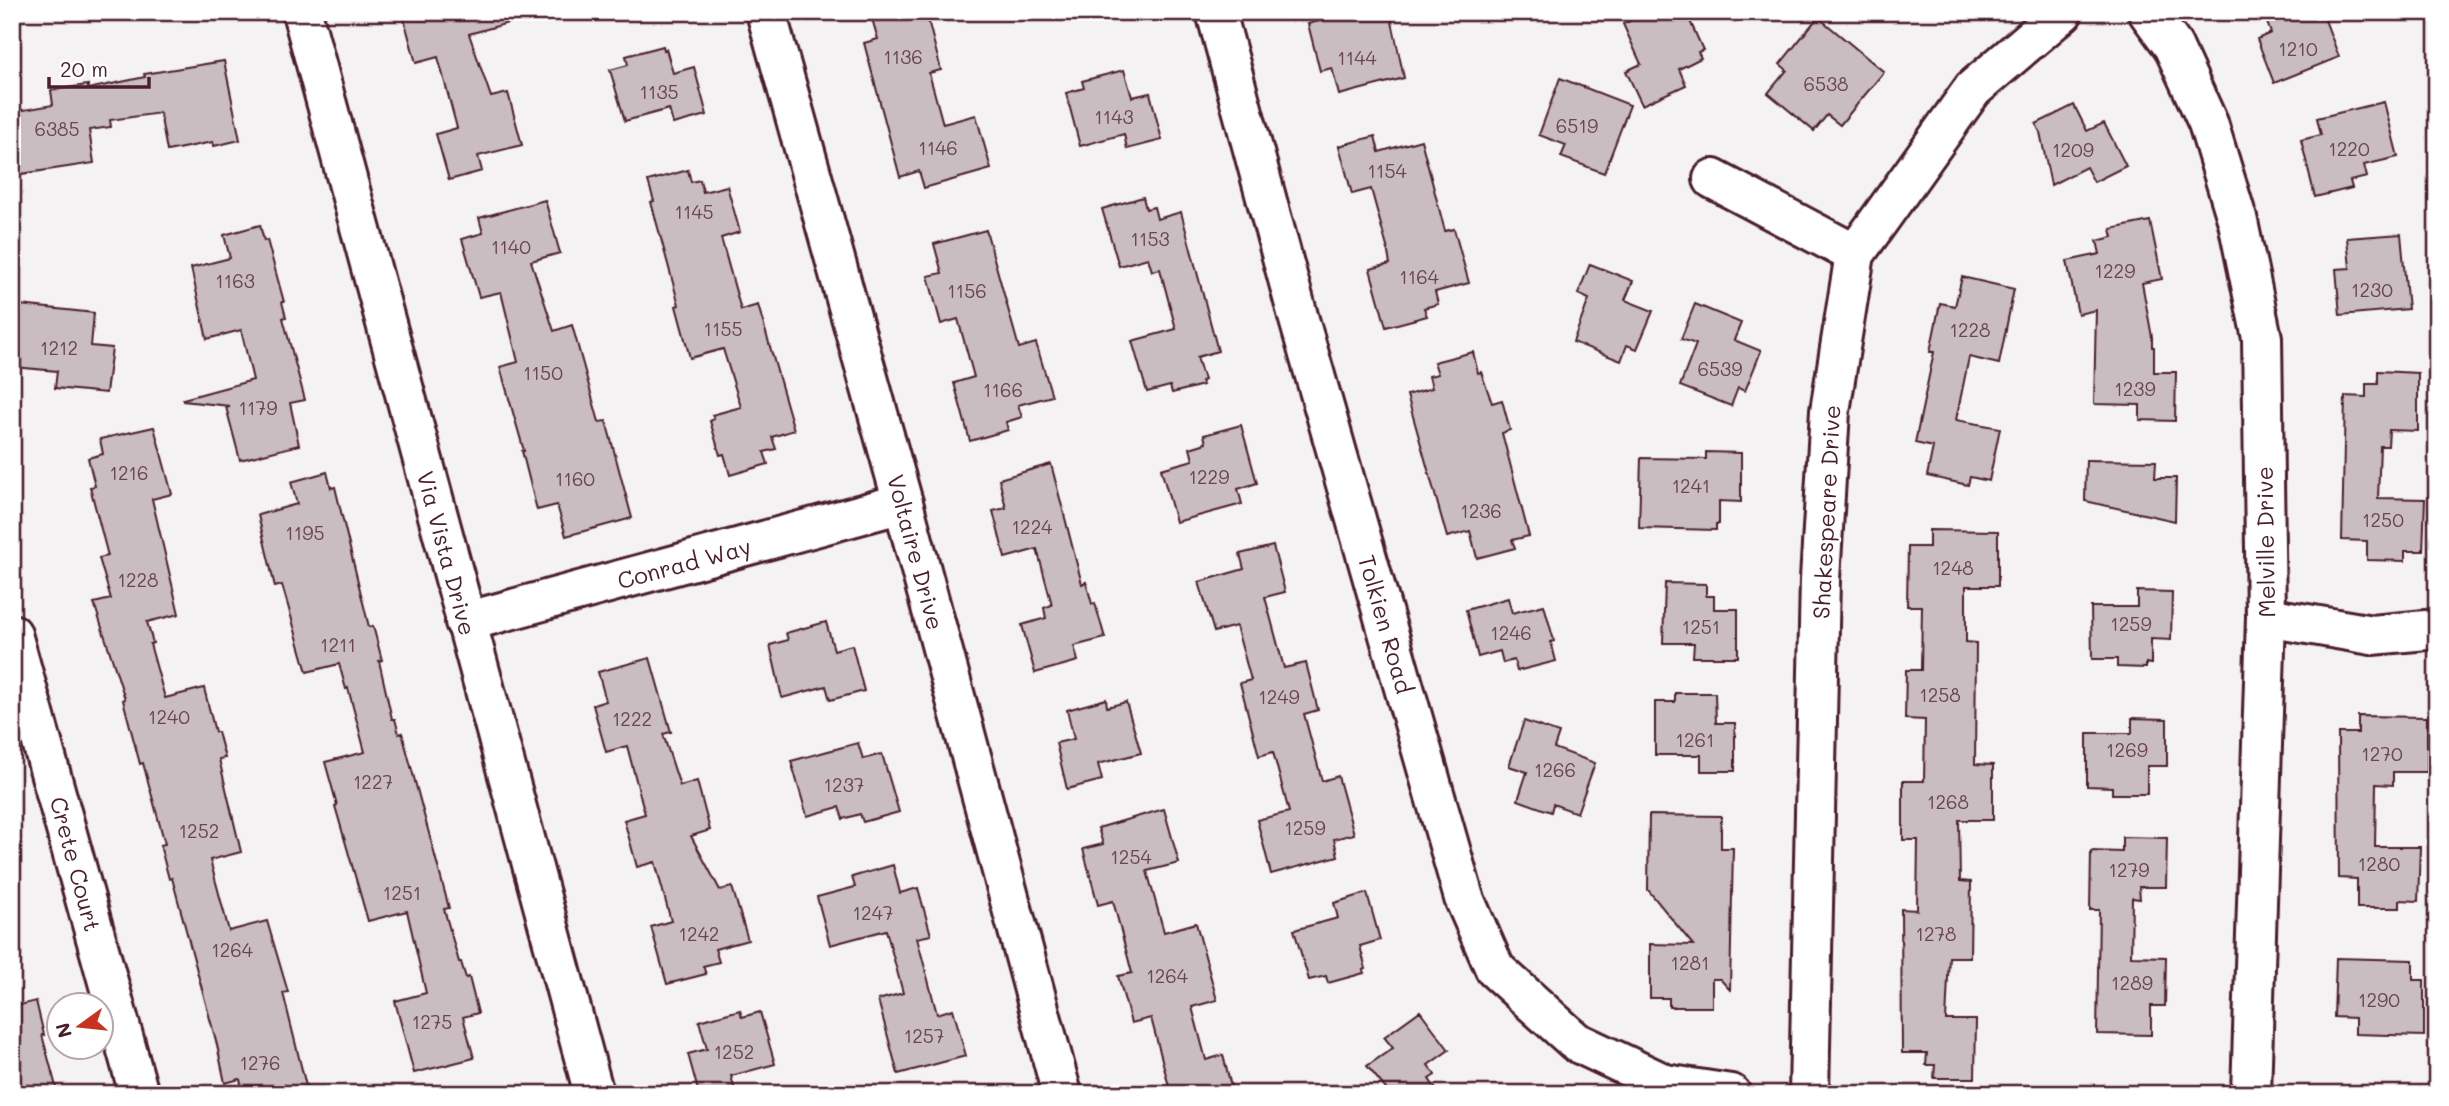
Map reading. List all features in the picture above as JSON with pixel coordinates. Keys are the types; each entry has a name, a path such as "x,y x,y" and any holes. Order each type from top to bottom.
{"street":[{"name":"Via Vista Drive","path":"302,12 466,622 586,1092"},
{"name":"Voltaire Drive","path":"766,12 903,503 1062,1094"},
{"name":"Tolkien Road","path":"1216,12 1301,330 1464,898 1495,969 1576,1042 1665,1084 1731,1094"},
{"name":"Shakespeare Drive","path":"1810,1094 1820,579 1830,411 1855,254 1973,89 2063,12"},
{"name":"Melville Drive","path":"2148,12 2173,46 2208,123 2238,222 2262,338 2266,617 2251,1094"},
{"path":"1713,180 1855,254"},
{"name":"Conrad Way","path":"466,622 903,503"},
{"path":"2266,617 2371,635 2437,629"},
{"name":"Crete Court","path":"12,634 139,1094"}],"building":[{"path":"402,12 518,12 519,20 469,34 491,97 508,93 522,145 478,156 482,171 449,180 436,134 457,128 438,57 416,63"},
{"path":"870,12 926,12 941,70 929,73 943,124 976,115 991,169 924,188 919,171 900,177 864,43 878,39"},
{"path":"1352,12 1390,12 1404,78 1339,95 1332,68 1320,71 1308,24"},
{"path":"1649,12 1686,12 1703,50 1698,52 1701,58 1679,69 1686,85 1642,105 1626,71 1641,64 1623,24"},
{"path":"2263,12 2322,12 2339,57 2274,83 2257,39 2271,33"},
{"path":"1818,17 1884,72 1840,125 1827,115 1814,131 1768,93 1787,70 1780,64"},
{"path":"663,46 673,73 694,67 707,115 673,124 669,109 625,121 610,70 628,65 626,56"},
{"path":"224,61 240,140 167,151 160,113 110,120 111,127 89,130 94,163 21,174 12,112 53,105 51,90 88,85 88,89 145,77 144,74"},
{"path":"1124,70 1132,97 1150,93 1162,140 1127,149 1124,134 1080,146 1066,93 1084,88 1082,81"},
{"path":"1560,78 1630,105 1604,173 1561,157 1566,145 1539,135"},
{"path":"2384,102 2398,157 2364,165 2367,177 2350,181 2352,188 2315,197 2301,140 2321,135 2317,118"},
{"path":"2074,105 2087,131 2104,123 2126,166 2094,182 2086,167 2051,185 2036,124"},
{"path":"1375,136 1379,152 1421,140 1445,231 1454,229 1469,283 1435,292 1438,304 1424,308 1427,316 1386,327 1370,269 1390,264 1387,247 1371,189 1352,194 1339,146"},
{"path":"688,170 691,182 700,180 703,192 727,186 740,232 721,238 741,310 758,305 794,430 772,437 776,449 764,452 768,464 730,475 724,454 720,455 710,421 714,419 712,415 741,407 723,349 690,358 648,181"},
{"path":"1143,197 1146,209 1154,207 1157,219 1181,212 1218,351 1197,357 1203,385 1172,393 1170,386 1147,392 1132,341 1176,329 1160,269 1152,271 1148,258 1119,266 1102,209"},
{"path":"545,200 560,253 531,261 554,331 572,325 599,422 606,421 632,518 566,536 557,505 537,510 524,451 500,367 518,362 501,292 479,297 462,239 483,233 479,218"},
{"path":"2150,221 2162,279 2142,283 2154,347 2154,372 2176,372 2175,421 2140,420 2140,405 2094,404 2096,310 2078,314 2067,261 2100,254 2097,241 2113,237 2111,229"},
{"path":"260,225 264,241 267,240 284,302 286,317 283,318 305,400 290,403 299,445 240,460 226,407 230,406 183,401 253,380 241,330 207,339 191,268 230,258 224,235"},
{"path":"986,230 1019,348 1036,343 1052,396 1018,405 1022,417 1006,422 1008,430 970,441 954,383 974,377 958,319 941,324 928,276 942,273 934,244"},
{"path":"2401,234 2408,309 2340,315 2336,269 2350,268 2347,238"},
{"path":"1590,264 1633,281 1625,300 1653,311 1637,349 1627,345 1621,361 1573,342 1589,299 1578,294"},
{"path":"1962,277 2014,289 1999,364 1969,357 1956,420 2000,428 1989,481 1970,477 1968,485 1927,476 1933,447 1915,443 1934,352 1930,352 1940,303 1955,306"},
{"path":"1695,304 1741,323 1734,340 1761,351 1745,391 1738,388 1731,406 1680,386 1696,344 1681,339"},
{"path":"20,305 94,313 91,346 112,348 106,393 55,388 57,371 14,367"},
{"path":"1473,352 1478,373 1481,372 1492,403 1502,400 1510,430 1502,433 1529,536 1512,540 1515,548 1477,558 1470,531 1447,537 1407,395 1432,388 1429,376 1438,374 1434,362"},
{"path":"2378,371 2418,373 2418,431 2389,430 2388,446 2380,446 2378,498 2425,499 2423,551 2405,551 2405,561 2367,560 2367,541 2342,540 2345,396 2366,397 2366,384 2378,384"},
{"path":"1241,425 1257,483 1238,489 1242,504 1176,522 1161,469 1193,460 1190,448 1206,443 1204,435"},
{"path":"154,427 172,494 152,499 179,614 147,622 153,643 150,644 165,698 204,688 215,732 218,732 225,758 219,759 241,852 210,860 229,931 267,921 288,992 283,993 308,1094 243,1094 240,1079 225,1083 172,878 169,879 160,845 165,844 143,763 140,764 123,700 125,699 94,603 111,599 99,558 108,556 90,487 95,486 88,458 103,454 100,439"},
{"path":"1706,452 1741,453 1741,502 1719,501 1719,524 1716,524 1716,530 1639,528 1641,458 1706,459"},
{"path":"2086,460 2156,461 2155,478 2176,478 2175,521 2085,501"},
{"path":"1051,464 1082,584 1086,582 1092,604 1095,603 1105,638 1074,646 1078,661 1035,673 1022,625 1046,618 1044,608 1052,605 1037,549 1005,558 993,511 1006,508 999,479"},
{"path":"327,472 331,488 335,487 369,627 373,626 382,660 379,661 392,719 395,719 399,734 402,733 449,908 444,909 459,962 466,978 469,977 478,1013 463,1017 474,1058 414,1073 395,1001 426,993 407,911 368,921 325,762 365,752 348,688 346,689 339,664 307,672 282,585 275,587 258,515 297,504 291,482"},
{"path":"1929,530 1998,531 1998,586 1966,586 1966,642 1976,643 1975,764 1993,765 1993,820 1959,820 1960,881 1971,882 1970,957 1949,957 1946,1020 1976,1020 1975,1078 1934,1078 1935,1065 1926,1065 1927,1053 1902,1053 1901,909 1917,910 1918,840 1903,840 1903,781 1924,781 1925,720 1905,719 1906,670 1921,670 1922,606 1907,606 1908,547 1929,547"},
{"path":"1273,546 1285,592 1265,597 1284,668 1306,663 1318,710 1304,714 1322,781 1338,776 1354,834 1334,839 1338,856 1271,874 1257,820 1289,812 1273,752 1259,756 1240,683 1251,680 1236,626 1214,632 1199,582 1244,569 1240,554"},
{"path":"1665,583 1706,584 1706,596 1714,596 1714,609 1738,609 1738,657 1693,657 1694,643 1663,643"},
{"path":"2137,591 2172,592 2171,640 2151,639 2151,664 2146,663 2146,668 2117,667 2117,659 2092,659 2091,607 2137,607"},
{"path":"1508,598 1512,613 1544,605 1554,641 1551,642 1556,661 1517,671 1514,660 1503,663 1500,651 1478,657 1466,610"},
{"path":"826,622 834,650 852,645 864,691 830,700 826,686 782,698 770,645 788,640 786,633"},
{"path":"650,658 671,732 663,734 680,786 697,781 710,830 691,836 720,890 732,887 748,940 715,949 719,962 703,966 706,974 667,984 651,927 671,921 655,862 637,867 624,820 645,814 627,746 606,752 593,705 606,701 598,672"},
{"path":"1675,693 1715,693 1716,723 1735,723 1735,771 1701,771 1701,755 1655,755 1655,702 1675,702"},
{"path":"1106,699 1107,707 1126,702 1141,753 1098,764 1102,780 1067,789 1056,743 1074,739 1067,710"},
{"path":"2358,716 2427,717 2427,772 2393,772 2393,785 2376,784 2375,847 2420,847 2418,901 2400,900 2400,908 2357,908 2357,879 2339,878 2338,733 2358,733"},
{"path":"2132,718 2167,719 2167,766 2147,766 2147,794 2112,794 2112,787 2087,786 2087,733 2132,733"},
{"path":"1524,721 1559,733 1554,748 1595,763 1577,813 1553,804 1551,812 1518,800 1527,772 1509,766"},
{"path":"858,743 863,759 882,754 899,812 863,822 860,814 843,819 839,807 807,816 791,761"},
{"path":"1164,809 1179,863 1147,871 1164,932 1196,923 1217,1000 1192,1007 1206,1060 1223,1055 1233,1094 1171,1094 1151,1018 1131,1023 1118,976 1132,973 1113,901 1098,905 1083,849 1103,844 1098,828"},
{"path":"1649,815 1721,816 1721,848 1733,848 1730,990 1720,979 1712,979 1712,1007 1669,1007 1669,998 1650,998 1650,944 1693,945 1648,890"},
{"path":"2122,837 2167,838 2166,887 2139,887 2140,899 2132,898 2131,956 2166,957 2165,1006 2151,1006 2151,1035 2097,1034 2099,910 2090,910 2091,851 2122,852"},
{"path":"893,865 900,893 918,888 931,935 917,938 937,1014 953,1009 966,1056 898,1074 878,1000 903,993 886,930 830,945 817,897 855,887 852,877"},
{"path":"1367,893 1380,940 1360,946 1366,969 1363,970 1364,973 1328,983 1326,976 1309,980 1294,930 1338,918 1334,903"},
{"path":"2336,958 2413,960 2413,980 2424,980 2424,1036 2355,1034 2355,1018 2334,1017"},
{"path":"36,1001 44,1035 46,1060 49,1060 58,1094 19,1094 12,1069 12,1007"},
{"path":"740,1010 742,1017 760,1012 775,1064 731,1076 736,1094 699,1094 688,1054 707,1049 699,1021"},
{"path":"1420,1011 1449,1050 1428,1065 1435,1075 1429,1079 1439,1094 1390,1094 1367,1066 1393,1048 1384,1037"}]}
